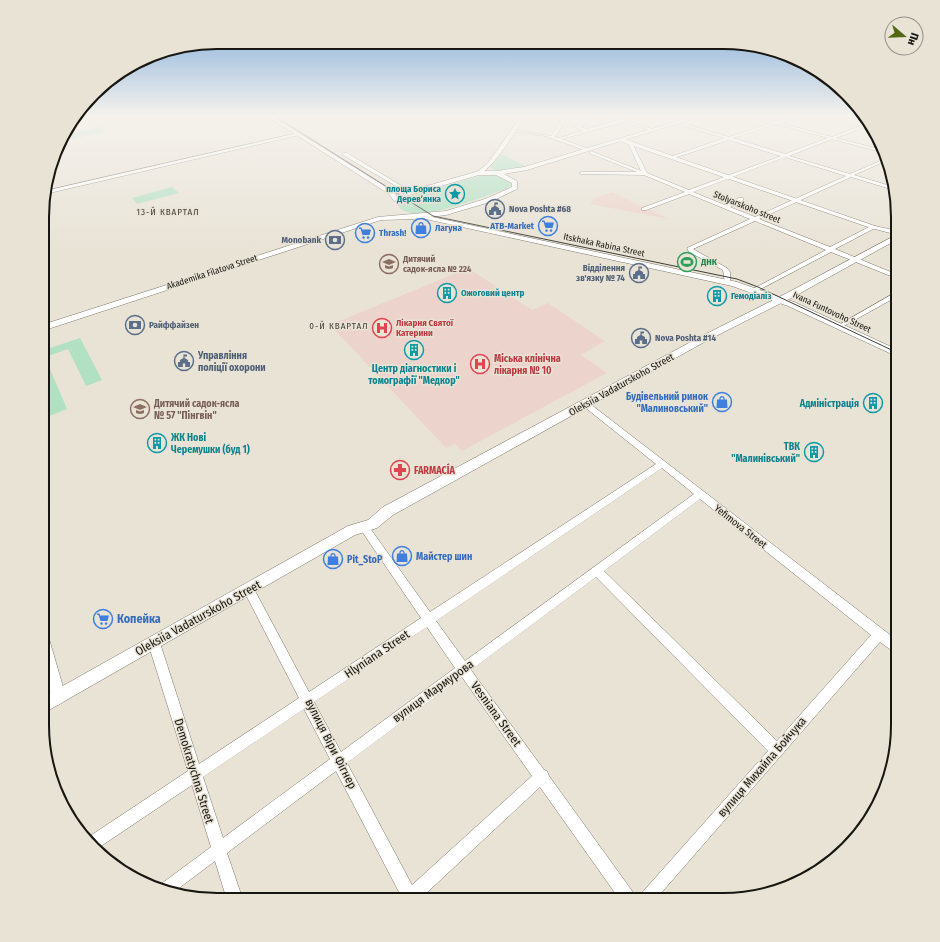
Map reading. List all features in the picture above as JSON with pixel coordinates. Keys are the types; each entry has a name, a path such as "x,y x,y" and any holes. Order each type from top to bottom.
{"main road":[{"path":"338,159 392,193 395,205 414,217 423,217 449,212 511,191 515,188 515,182 519,176 529,171 565,159"},
{"path":"354,159 403,189 413,192"},
{"path":"395,205 413,192 479,173 497,173 520,170 560,159"},
{"path":"497,173 515,182"},
{"name":"Akademika Filatova Street","path":"380,218 388,212"},
{"name":"Akademika Filatova Street","path":"49,326 380,218 402,216 414,217"},
{"name":"Oleksiia Vadaturskoho Street","path":"49,702 359,529 386,516 388,511 585,403 779,299 790,295 891,238"}],"street":[{"path":"50,193 193,159"},
{"path":"479,173 494,159"},
{"name":"Stolyarskoho street","path":"608,159 891,274"},
{"path":"636,159 645,174"},
{"path":"677,159 891,232"},
{"path":"644,209 774,159"},
{"path":"797,159 888,187"},
{"path":"727,282 727,272 724,269 689,249 754,218 881,161"},
{"path":"490,164 491,169 497,173"},
{"path":"581,173 645,174"},
{"path":"725,206 741,199"},
{"name":"Itskhaka Rabina Street","path":"423,217 727,282 779,299"},
{"path":"755,290 873,227"},
{"path":"840,326 891,297"},
{"name":"Ivana Funtovoho Street","path":"779,299 891,351"},
{"name":"Yefimova Street","path":"585,403 891,644"},
{"name":"Hlyniana Street","path":"95,841 662,464"},
{"name":"вулиця Мармурова","path":"170,886 700,494"},
{"name":"Vesniana Street","path":"359,529 429,619 463,669 542,776 625,893"},
{"path":"596,570 777,750"},
{"name":"вулиця Віри Фігнер","path":"249,590 308,700 406,893"},
{"name":"вулиця Михайла Бойчука","path":"651,893 879,635"},
{"name":"Demokratychna Street","path":"154,643 233,893"},
{"path":"49,664 58,697"},
{"path":"415,893 542,776"}],"shaded area":[{"path":"613,192 669,219 590,204 595,198"},
{"name":"Міська клінічна лікарня № 10","path":"468,268 532,310 548,303 605,341 581,355 607,373 462,451 455,444 446,448 330,325"}],"green space":[{"path":"497,159 511,159 526,166 510,171 493,170 491,166"},
{"path":"480,176 501,176 510,181 511,186 466,203 432,212 417,213 405,211 398,205 407,197"},
{"path":"172,187 179,193 137,204 132,198"},
{"path":"80,338 102,380 86,386 68,349 49,356 49,348"},
{"path":"49,366 67,409 49,416"}],"tram line":[{"path":"343,159 433,216 737,279 758,287 891,350"}],"place":[{"name":"площа Бориса Деревʼянка","path":"455,194"},
{"name":"Nova Poshta #68","path":"495,209"},
{"name":"ATB-Market","path":"548,226"},
{"name":"Лагуна","path":"421,228"},
{"name":"Thrash!","path":"365,233"},
{"name":"Monobank","path":"335,240"},
{"name":"ДНК","path":"687,262"},
{"name":"Дитячий садок-ясла № 224","path":"389,264"},
{"name":"Відділення зв'язку № 74","path":"639,273"},
{"name":"Ожоговий центр","path":"447,293"},
{"name":"Гемодіаліз","path":"717,296"},
{"name":"Райффайзен","path":"135,325"},
{"name":"Лікарня Святої Катерини","path":"382,328"},
{"name":"Nova Poshta #14","path":"641,338"},
{"name":"Центр діагностики і томографії \"Медкор\"","path":"414,350"},
{"name":"Управління поліції охорони","path":"184,361"},
{"name":"Міська клінічна лікарня № 10","path":"480,364"},
{"name":"Будівельний ринок \"Малиновський\"","path":"722,402"},
{"name":"Адміністрація","path":"873,403"},
{"name":"Дитячий садок-ясла № 57 \"Пінгвін\"","path":"140,409"},
{"name":"ЖК Нові Черемушки (буд 1)","path":"157,443"},
{"name":"ТВК \"Малинівський\"","path":"814,452"},
{"name":"FARMACÍA","path":"400,470"},
{"name":"Майстер шин","path":"402,556"},
{"name":"Pit_StoP","path":"333,559"},
{"name":"Копейка","path":"103,619"}],"district":[{"name":"13-Й КВАРТАЛ","path":"168,212"},
{"name":"0-Й КВАРТАЛ","path":"339,326"}]}
